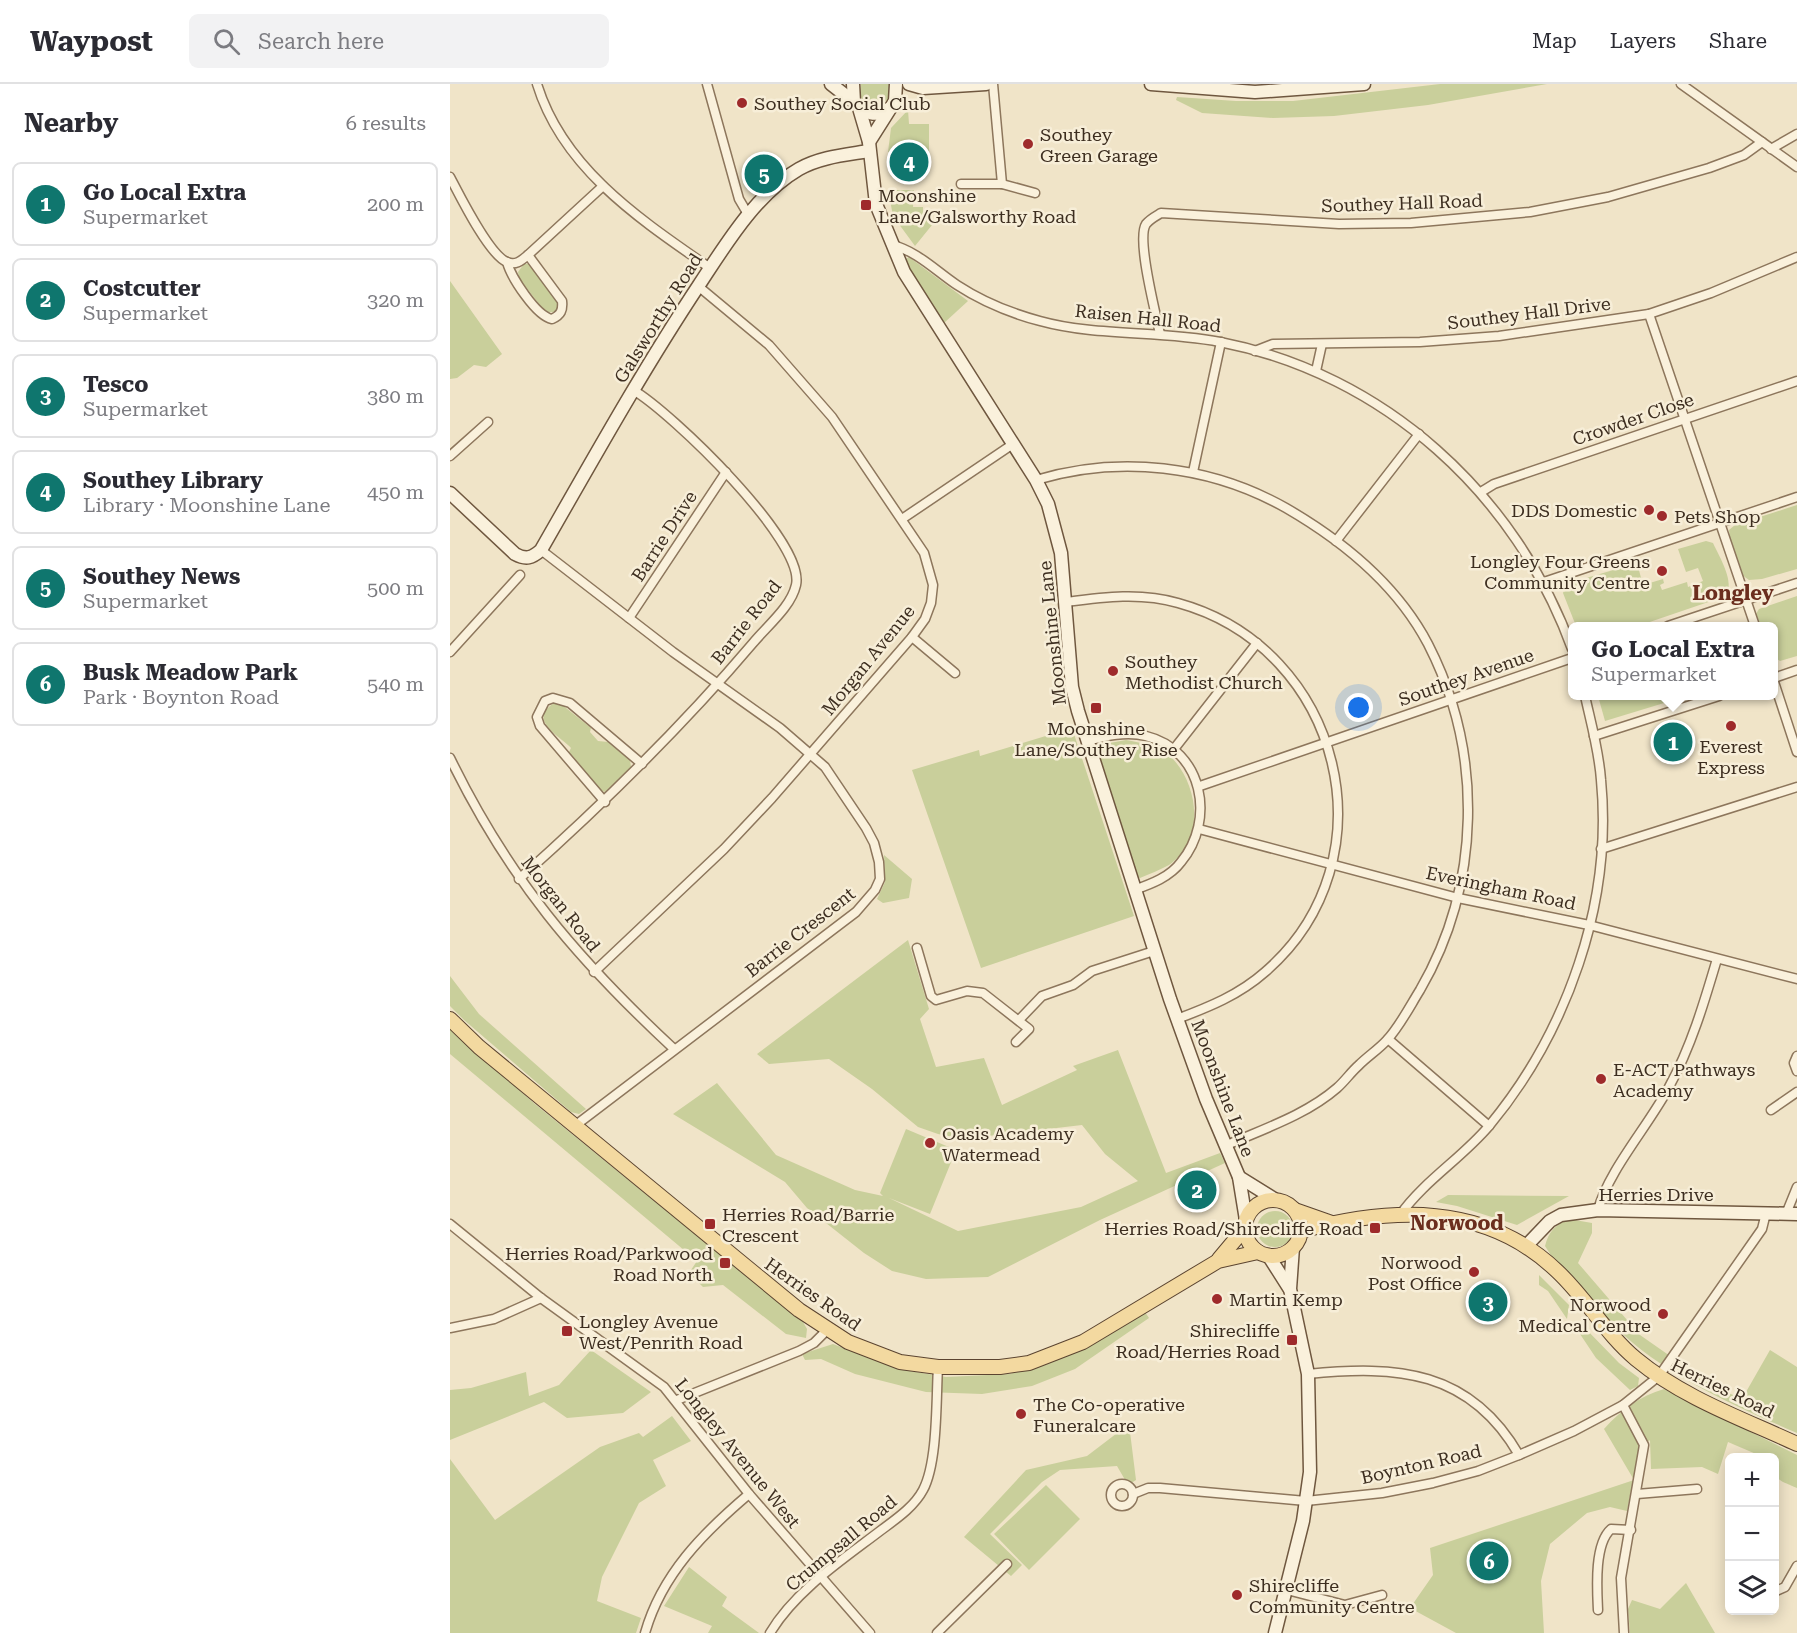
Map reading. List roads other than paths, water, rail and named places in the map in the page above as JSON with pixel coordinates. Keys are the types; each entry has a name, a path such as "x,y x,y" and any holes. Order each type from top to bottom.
{"main road":[{"name":"Herries Road","path":"450,1019 479,1047 576,1125 748,1270 828,1329 870,1352 900,1362 938,1367 1000,1367 1029,1363 1083,1342 1218,1261"},
{"path":"1218,1261 1245,1224 1254,1207 1261,1203 1276,1200 1294,1210 1332,1223"},
{"path":"1218,1261 1263,1253 1286,1252 1293,1246 1300,1231 1294,1210"},
{"name":"Herries Road","path":"1300,1231 1332,1223 1400,1215 1475,1222 1526,1246 1559,1273 1618,1342 1659,1376 1695,1397 1797,1444"},
{"path":"1245,1224 1249,1243 1263,1253"}],"street":[{"path":"537,84 543,104 556,129 603,186 651,228 710,268"},
{"path":"707,84 739,199 749,216"},
{"path":"831,84 865,112 879,114 923,88"},
{"name":"Moonshine Lane","path":"853,84 856,105 869,147 876,204 903,272 1036,480 1055,525 1061,554 1072,687 1134,890 1177,1019 1206,1099 1239,1178 1245,1224"},
{"path":"869,147 893,104 896,84"},
{"path":"909,84 923,88 986,84"},
{"path":"993,84 1002,184"},
{"path":"1151,84 1256,92 1364,84"},
{"path":"1681,84 1797,167"},
{"path":"1772,149 1797,134"},
{"name":"Southey Hall Road","path":"1160,334 1145,260 1144,232 1146,224 1161,213 1339,224 1411,223 1530,212 1608,197 1709,168 1744,154 1762,142"},
{"name":"Galsworthy Road","path":"450,493 509,549 526,559 541,550 633,390 710,268 749,216 766,196 800,169 821,160 869,147"},
{"path":"450,177 482,234 507,262 518,284 542,315 552,319 558,317 563,307 562,301 528,255"},
{"path":"961,184 1002,184 1035,193"},
{"path":"507,262 515,263 528,255 603,186"},
{"name":"Raisen Hall Road","path":"891,245 910,251 977,297 1022,316 1085,329 1160,334 1221,342 1316,371 1390,412 1450,460 1481,492 1521,543 1544,582 1568,640"},
{"name":"Southey Hall Drive","path":"1255,351 1273,344 1420,342 1499,336 1649,314 1744,280 1797,257"},
{"name":"Morgan Avenue","path":"594,972 724,849 812,755 912,638 926,619 931,603 933,585 924,553 832,417 769,345 698,286"},
{"path":"1649,314 1753,622"},
{"path":"1193,472 1221,342"},
{"path":"1316,371 1322,344"},
{"name":"Crowder Close","path":"1481,492 1494,484 1797,381"},
{"name":"Barrie Road","path":"519,879 605,802 718,683 785,606 796,583 791,558 726,472 661,409 633,390"},
{"path":"450,456 488,422"},
{"path":"1336,541 1419,434"},
{"path":"902,519 1013,444"},
{"path":"1036,480 1073,470 1119,466 1193,472 1246,489 1274,502 1336,541 1368,567 1407,613 1427,643 1451,700 1465,753 1468,797 1467,849 1458,898 1433,967 1388,1039 1335,1089 1278,1123 1227,1145"},
{"name":"Barrie Drive","path":"629,618 726,472"},
{"path":"1544,582 1797,497"},
{"name":"Barrie Crescent","path":"541,550 812,755 842,789 874,843 880,870 875,890 856,912 576,1125"},
{"path":"450,652 520,575"},
{"path":"1683,622 1797,583"},
{"path":"1066,602 1107,596 1144,596 1179,603 1209,614 1257,643 1273,656 1306,697 1327,742 1338,809 1337,835 1332,864 1312,913 1300,935 1278,960 1247,987 1223,1001 1177,1019"},
{"path":"912,638 955,673"},
{"path":"1174,749 1257,643"},
{"name":"Southey Avenue","path":"1200,786 1568,659"},
{"path":"1778,678 1797,670"},
{"path":"1778,695 1797,752"},
{"path":"605,802 540,726 537,717 545,701 553,698 570,703 642,764"},
{"path":"1400,1215 1411,1199 1468,1150 1514,1095 1551,1033 1573,979 1589,924 1601,849 1601,780 1586,700"},
{"path":"1594,736 1706,700"},
{"path":"1087,741 1128,734 1160,741 1174,749 1200,786 1199,830 1181,864 1153,884 1134,890"},
{"name":"Morgan Road","path":"450,758 484,825 519,879 557,929 594,972 674,1049"},
{"path":"1601,849 1797,787"},
{"name":"Everingham Road","path":"1199,830 1458,898 1589,924 1797,979"},
{"path":"917,948 931,996 936,1000 975,991 983,993 1029,1029 1016,1042"},
{"path":"1019,1020 1042,996 1073,985 1092,971 1154,951"},
{"path":"1598,1210 1609,1184 1647,1126 1675,1076 1693,1035 1718,958"},
{"path":"1388,1039 1489,1126"},
{"path":"1797,1056 1794,1063 1797,1071"},
{"path":"1772,1110 1797,1092"},
{"name":"Moonshine Lane","path":"1239,1178 1276,1200"},
{"path":"1791,1214 1797,1187"},
{"name":"Herries Drive","path":"1526,1246 1550,1221 1561,1215 1598,1210 1791,1214"},
{"name":"Boynton Road","path":"1133,1494 1148,1488 1160,1488 1306,1501 1382,1493 1433,1483 1478,1471 1520,1455 1574,1431 1623,1405 1659,1376 1762,1229 1766,1213"},
{"name":"Longley Avenue West","path":"450,1224 540,1298 650,1376 677,1400 749,1494 870,1633"},
{"path":"1275,1633 1287,1590 1306,1501 1311,1435 1308,1374 1290,1289 1293,1246"},
{"path":"1263,1253 1290,1289"},
{"path":"450,1328 494,1319 540,1298"},
{"path":"677,1400 799,1351 814,1343 828,1329"},
{"name":"Crumpsall Road","path":"770,1633 788,1610 820,1578 909,1509 923,1490 931,1467 938,1367"},
{"path":"1308,1374 1359,1368 1383,1370 1436,1381 1460,1393 1503,1428 1520,1455"},
{"path":"1623,1405 1639,1430 1644,1445 1620,1588 1624,1633"},
{"path":"1637,1494 1697,1489"},
{"path":"645,1633 657,1598 693,1545 749,1494"},
{"path":"1598,1610 1598,1567 1604,1540 1611,1529 1631,1530"},
{"path":"937,1633 1008,1564"},
{"path":"1779,1590 1785,1587 1797,1566"},
{"path":"1287,1590 1346,1605 1382,1595"}],"place":[{"name":"Southey Social Club","path":"742,103"},
{"name":"Southey Green Garage","path":"1028,144"},
{"name":"Southey Library","path":"909,162"},
{"name":"Southey News","path":"764,174"},
{"name":"Moonshine Lane/Galsworthy Road","path":"866,205"},
{"name":"DDS Domestic","path":"1649,510"},
{"name":"Pets Shop","path":"1662,516"},
{"name":"Longley Four Greens Community Centre","path":"1662,571"},
{"name":"Southey Methodist Church","path":"1113,671"},
{"name":"Moonshine Lane/Southey Rise","path":"1096,708"},
{"name":"Everest Express","path":"1731,726"},
{"name":"Go Local Extra","path":"1673,742"},
{"name":"E-ACT Pathways Academy","path":"1601,1079"},
{"name":"Oasis Academy Watermead","path":"930,1143"},
{"name":"Costcutter","path":"1197,1190"},
{"name":"Herries Road/Barrie Crescent","path":"710,1224"},
{"name":"Herries Road/Shirecliffe Road","path":"1375,1228"},
{"name":"Herries Road/Parkwood Road North","path":"725,1263"},
{"name":"Norwood Post Office","path":"1474,1272"},
{"name":"Martin Kemp","path":"1217,1299"},
{"name":"Tesco","path":"1488,1302"},
{"name":"Norwood Medical Centre","path":"1663,1314"},
{"name":"Longley Avenue West/Penrith Road","path":"567,1331"},
{"name":"Shirecliffe Road/Herries Road","path":"1292,1340"},
{"name":"The Co-operative Funeralcare","path":"1021,1414"},
{"name":"Busk Meadow Park","path":"1489,1561"},
{"name":"Shirecliffe Community Centre","path":"1237,1595"}],"district":[{"name":"Longley","path":"1733,593"},
{"name":"Norwood","path":"1457,1223"}]}
